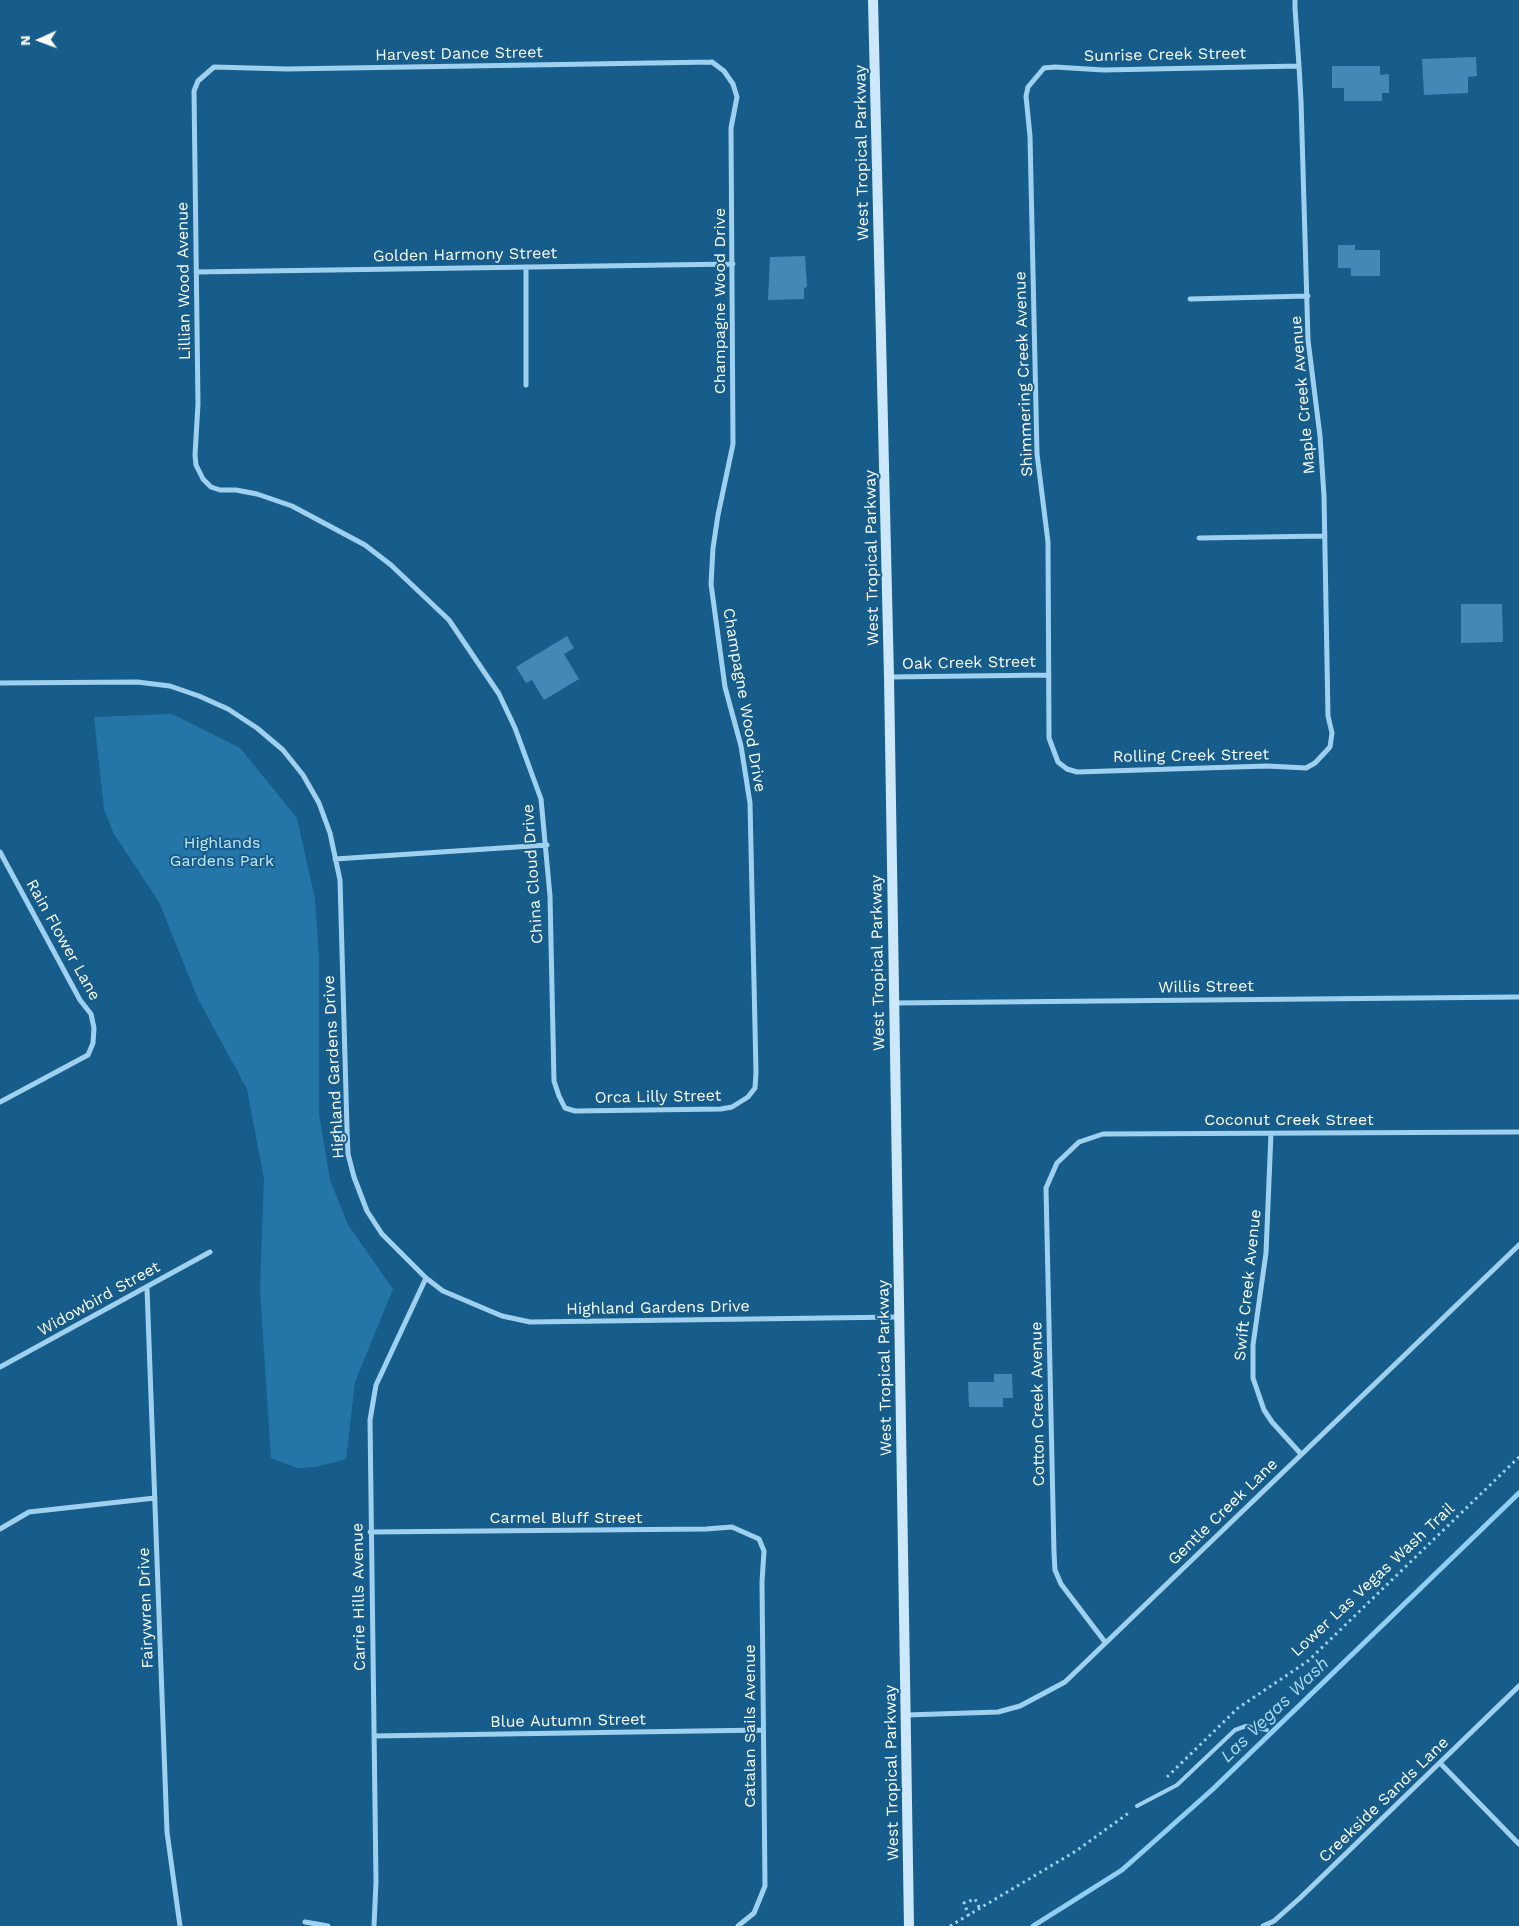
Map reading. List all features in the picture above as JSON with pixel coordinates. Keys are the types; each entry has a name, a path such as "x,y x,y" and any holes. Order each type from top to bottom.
{"main road":[{"name":"West Tropical Parkway","path":"873,0 889,677 910,1926"}],"street":[{"name":"Maple Creek Avenue","path":"1295,0 1310,371 1320,436 1328,716 1332,733 1330,747 1324,755"},
{"name":"Harvest Dance Street","path":"198,81 214,67 232,66 246,69 287,69 712,62 724,71"},
{"name":"Sunrise Creek Street","path":"1035,76 1044,68 1055,67 1103,70 1299,66"},
{"name":"Champagne Wood Drive","path":"724,71 733,84 736,97 731,128 733,444 718,515 713,548 711,584 725,687 741,746 750,803 756,1072 755,1088 748,1097"},
{"name":"Shimmering Creek Avenue","path":"1035,76 1028,87 1026,96 1030,136 1037,454 1048,542 1049,738 1058,762"},
{"name":"Lillian Wood Avenue","path":"198,81 194,90 193,105 198,404 195,455 196,465 203,479"},
{"name":"Golden Harmony Street","path":"196,272 733,264"},
{"path":"526,267 526,385"},
{"path":"1190,299 1308,296"},
{"name":"China Cloud Drive","path":"203,479 211,487 220,490 236,490 257,494 292,506 340,531 391,565 449,620 499,694 515,728 541,799 547,845 550,896 554,1081 565,1108"},
{"path":"1199,538 1324,536"},
{"name":"Oak Creek Street","path":"889,677 1049,675"},
{"name":"Highland Gardens Drive","path":"0,684 145,683 170,686 200,696 228,709 257,728 283,750 303,775 319,803 330,833 340,880 348,1154 367,1211 382,1234 426,1278 443,1290 502,1316 530,1322 900,1317"},
{"name":"Rolling Creek Street","path":"1058,762 1067,769 1090,773 1105,770 1267,766 1291,769 1306,768 1324,755"},
{"path":"335,859 547,845"},
{"name":"Rain Flower Lane","path":"0,852 80,1000 91,1014 94,1028 93,1044 88,1055 0,1102"},
{"name":"Willis Street","path":"894,1003 1519,996"},
{"name":"Orca Lilly Street","path":"565,1108 575,1111 721,1109 732,1107 748,1097"},
{"name":"Coconut Creek Street","path":"1065,1154 1079,1142 1103,1134 1519,1132"},
{"name":"Swift Creek Avenue","path":"1271,1133 1266,1254 1253,1345 1253,1378 1268,1416 1301,1454"},
{"name":"Cotton Creek Avenue","path":"1065,1154 1057,1163 1046,1188 1054,1553 1056,1570 1061,1584 1105,1642"},
{"name":"Gentle Creek Lane","path":"905,1715 980,1714 1020,1706 1065,1682 1519,1245"},
{"name":"Widowbird Street","path":"0,1367 210,1252"},
{"name":"Carrie Hills Avenue","path":"374,1926 376,1882 370,1532 372,1402 376,1385 426,1278"},
{"name":"Fairywren Drive","path":"147,1288 167,1832 180,1926"},
{"path":"0,1529 30,1512 155,1498"},
{"name":"Carmel Bluff Street","path":"370,1532 706,1530 732,1527 759,1539"},
{"name":"Catalan Sails Avenue","path":"738,1926 754,1913 764,1886 762,1582 764,1551 759,1539"},
{"name":"Creekside Sands Lane","path":"1263,1926 1274,1921 1300,1898 1519,1686"},
{"name":"Blue Autumn Street","path":"374,1736 763,1730"},
{"path":"1440,1763 1519,1844"},
{"path":"305,1922 328,1926"}],"lane":[{"path":"1137,1806 1177,1785 1234,1730 1246,1726 1267,1730"}],"path":[{"name":"Lower Las Vegas Wash Trail","path":"1164,1780 1238,1708 1308,1661 1519,1457"},
{"path":"950,1926 1076,1852 1137,1806"},
{"path":"968,1916 964,1903 975,1899 980,1909"}],"green space":[{"name":"Highlands Gardens Park","path":"172,714 240,748 297,818 315,899 319,960 319,1114 330,1180 348,1225 393,1289 355,1382 346,1459 316,1467 297,1468 271,1458 260,1290 264,1179 247,1089 198,999 159,902 114,834 104,809 94,717"}],"building":[{"path":"1476,57 1477,76 1468,77 1468,93 1424,95 1422,59"},
{"path":"1332,66 1380,66 1380,75 1389,74 1389,93 1382,93 1382,101 1344,101 1344,88 1332,88"},
{"path":"1338,245 1355,245 1355,250 1380,250 1380,276 1351,276 1351,268 1338,268"},
{"path":"805,256 807,286 804,289 804,299 768,300 770,257"},
{"path":"1461,604 1502,604 1503,642 1461,643"},
{"path":"567,636 574,648 564,654 579,679 544,700 532,680 526,683 516,667"},
{"path":"994,1374 1012,1374 1013,1398 1003,1398 1003,1407 969,1407 968,1382 994,1382"}],"waterway":[{"name":"Las Vegas Wash","path":"1033,1926 1122,1870 1213,1789 1519,1493"}]}
